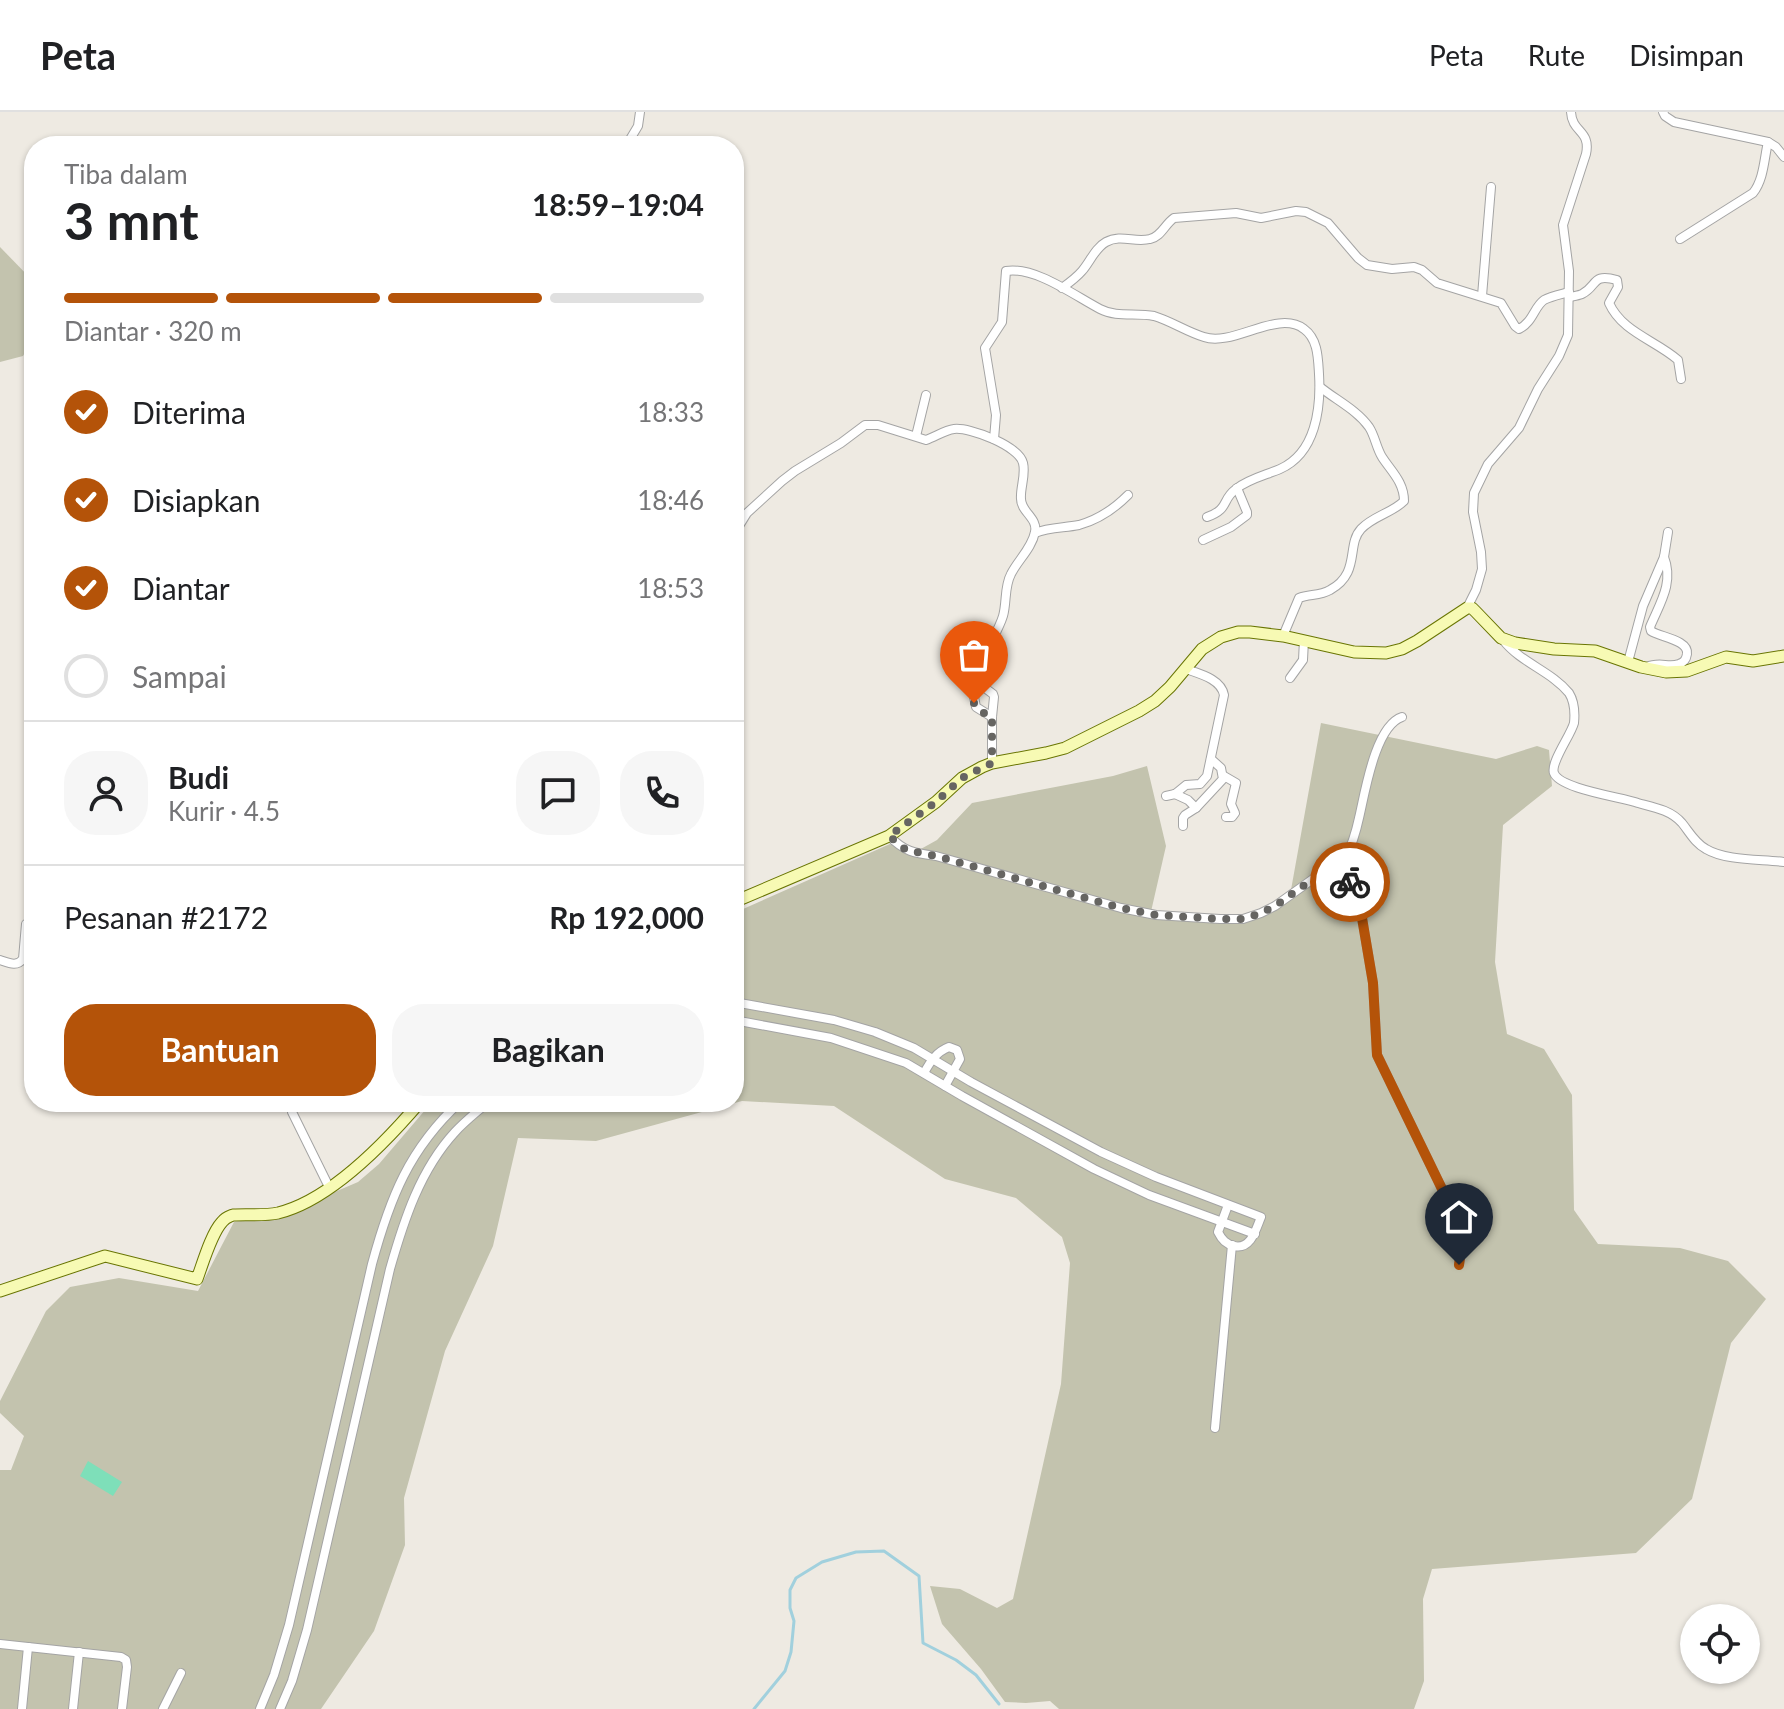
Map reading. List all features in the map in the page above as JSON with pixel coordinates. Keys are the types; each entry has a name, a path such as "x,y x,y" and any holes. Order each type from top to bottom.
{"street":[{"path":"632,136 638,126 640,112"},
{"path":"744,898 889,836 936,802 962,778 992,763 1065,748 1113,725 1155,701 1212,641 1238,632 1283,636 1354,652 1386,653 1417,641 1467,608 1482,569 1473,512 1474,493 1488,464 1519,428 1568,335 1569,271 1563,225 1588,144 1572,121 1571,112"},
{"path":"1663,112 1674,122 1768,142 1784,157"},
{"path":"1680,239 1753,193 1759,186 1768,142"},
{"path":"1482,296 1491,187"},
{"path":"1062,288 1083,271 1102,243 1112,239 1153,239 1174,218 1236,213 1261,218 1306,212 1328,223 1367,265 1392,269 1414,267 1437,283 1501,303 1515,326 1521,330 1542,302 1582,294 1599,279 1616,279 1618,287 1609,303 1612,311 1628,327 1678,360 1681,379"},
{"path":"994,439 996,415 985,348 1002,322 1006,271 1021,271 1062,288 1103,311 1157,317 1211,339 1228,338 1268,326 1297,325 1313,340 1317,352 1320,387 1315,426 1309,441 1283,468 1237,488 1228,496 1222,509 1207,517"},
{"path":"1283,636 1299,598 1322,594 1345,577 1360,530 1397,509 1404,501 1399,482 1379,452 1372,432 1356,414 1320,387"},
{"path":"916,436 926,395"},
{"path":"744,518 795,471 865,425 878,425 926,440 959,429 994,439 1018,454 1022,459 1021,501 1034,522 1035,533 1009,578 1002,618 982,662 981,685 974,703 980,711 992,717"},
{"path":"1203,540 1231,527 1247,515 1237,488"},
{"path":"1035,533 1088,522 1113,509 1128,495"},
{"path":"1628,662 1643,606 1664,557 1668,532"},
{"path":"1646,668 1655,664 1682,663 1687,653 1680,643 1651,631 1650,627 1669,579 1664,557"},
{"path":"1467,608 1472,608 1511,650 1570,695 1574,709 1573,724 1554,764 1556,776 1575,787 1664,810 1681,823 1695,842 1714,853 1784,862"},
{"path":"1501,638 1532,646 1595,651 1666,672 1687,671 1726,657 1753,661 1784,656"},
{"path":"1290,678 1303,660 1304,640"},
{"path":"1186,669 1217,682 1224,691 1204,780 1195,785 1186,785 1171,795 1188,800 1196,808"},
{"path":"981,685 993,694 992,763"},
{"path":"889,836 900,847 912,852 1121,908 1184,918 1243,919 1275,906 1334,864 1345,860 1383,735 1395,719 1402,717"},
{"path":"1211,759 1221,768 1224,776 1236,783 1232,799 1235,813 1232,817 1226,817"},
{"path":"1183,826 1183,818 1215,789 1224,776"},
{"path":"1345,860 1351,866 1348,898 1362,918 1365,931 1373,983 1377,1055 1461,1228 1459,1265"},
{"path":"0,960 15,965 20,963 24,947"},
{"path":"744,1003 834,1020 914,1048 1101,1152 1156,1177 1261,1217 1255,1234 1242,1246 1221,1239 1218,1232 1228,1205"},
{"path":"744,1022 831,1038 906,1063 1094,1169 1149,1195 1255,1234"},
{"path":"924,1073 942,1050 949,1047 957,1050 960,1059 945,1086"},
{"path":"292,1112 329,1187"},
{"path":"0,1291 105,1256 197,1279 216,1231 227,1217 277,1213 302,1203 358,1167 410,1112"},
{"path":"260,1709 289,1625 386,1215 413,1157 449,1112"},
{"path":"280,1709 292,1681 316,1591 403,1221 429,1167 454,1132 477,1112"},
{"path":"1215,1428 1232,1245"},
{"path":"304,1559 323,1561"},
{"path":"298,1588 316,1591"},
{"path":"0,1644 121,1657 126,1660 122,1709"},
{"path":"22,1709 28,1647"},
{"path":"73,1709 79,1652"},
{"path":"163,1709 181,1673"}],"shaded area":[{"path":"0,247 24,272 24,354 0,362"},
{"path":"1321,723 1496,759 1537,746 1549,750 1552,786 1503,825 1495,962 1507,1034 1544,1049 1572,1095 1574,1210 1598,1244 1680,1248 1728,1261 1766,1299 1731,1343 1692,1499 1636,1553 1432,1569 1423,1599 1424,1681 1414,1709 1059,1709 1050,1701 1005,1702 942,1624 930,1586 960,1589 997,1608 1013,1599 1061,1384 1070,1263 1062,1237 1016,1198 945,1179 834,1106 744,1101 744,909 890,844 910,855 937,840 972,803 1113,776 1147,766 1166,846 1150,916 1225,921 1289,901"},
{"path":"423,1112 702,1112 596,1141 518,1138 493,1246 445,1351 404,1498 405,1545 374,1631 321,1709 0,1709 0,1470 11,1470 24,1436 0,1413 0,1401 46,1311 70,1287 119,1278 198,1291 234,1222 281,1215 358,1182 379,1164"}],"green space":[{"path":"88,1461 122,1482 113,1496 80,1476"}],"waterway":[{"path":"754,1709 785,1671 791,1652 794,1621 790,1590 796,1578 822,1562 856,1552 884,1551 919,1576 923,1643 956,1660 976,1675 999,1704"}],"way so far":[{"path":"974,703 985,715 992,717 992,763 962,778 936,802 889,836 906,850 1121,908 1184,918 1243,919 1261,913 1334,864 1345,860 1351,866 1350,882"}],"route":[{"path":"1350,882 1348,898 1362,918 1373,983 1377,1055 1461,1228 1459,1265"}]}
